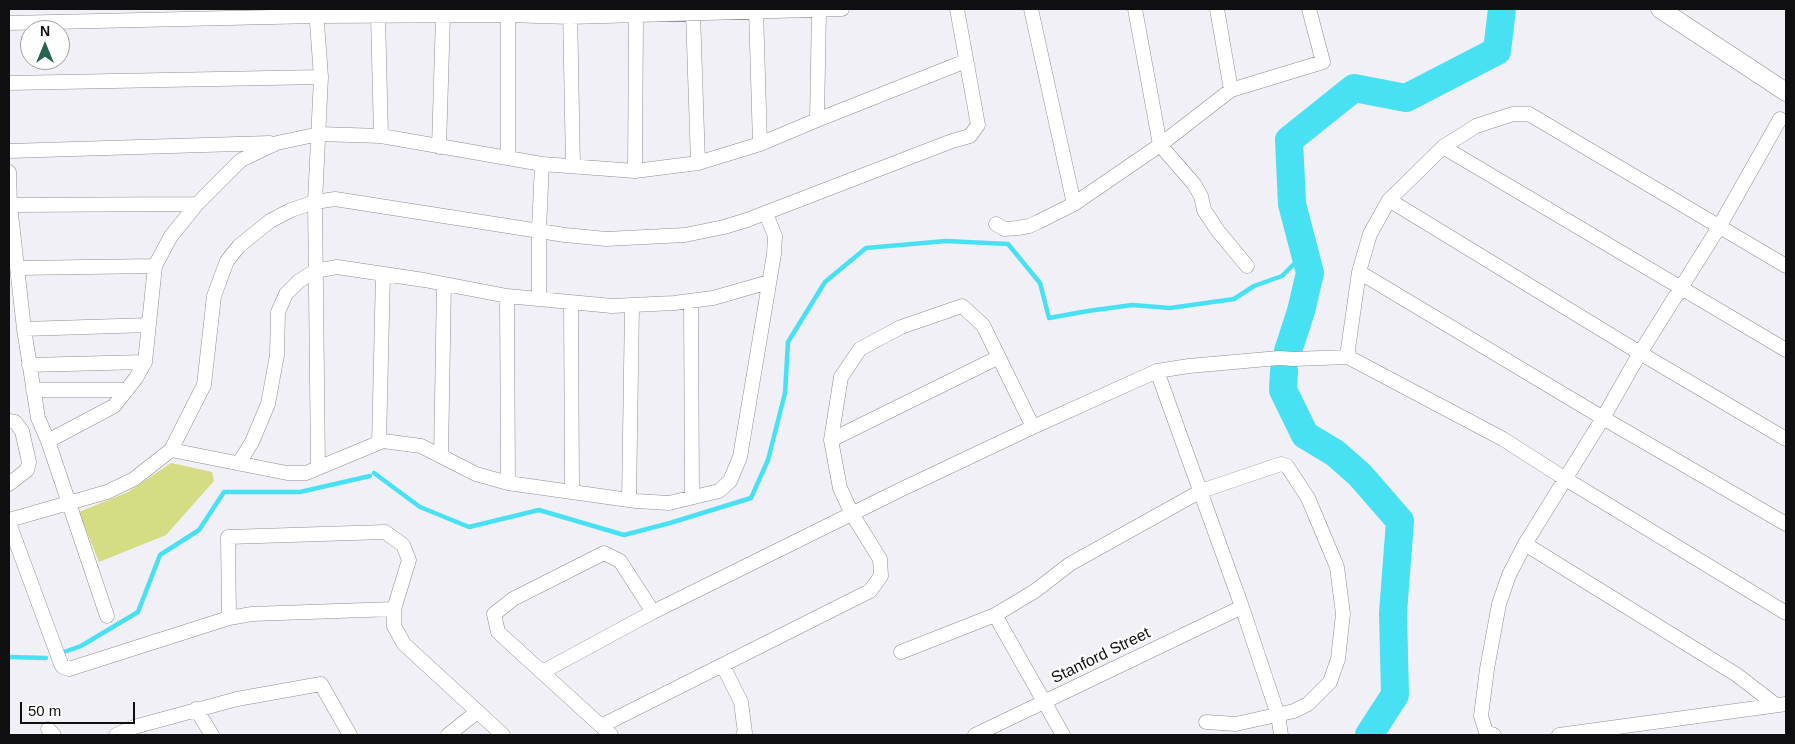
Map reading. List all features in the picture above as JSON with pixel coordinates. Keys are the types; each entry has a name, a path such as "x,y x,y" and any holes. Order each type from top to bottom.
{"street":[{"path":"817,120 819,9"},
{"path":"9,23 316,12 378,16 570,13 636,15 756,10 842,9"},
{"path":"394,609 252,614 229,618 69,668 63,667 9,522 107,492 134,479 171,450 204,385 214,296 227,260 239,246 270,221 291,210 315,202 335,199 539,229 565,235 606,239 686,235 724,227 766,214 952,141 970,136 978,125 958,9"},
{"path":"1031,9 1074,204"},
{"path":"1135,9 1160,145 1194,184 1201,196 1204,210 1218,231 1247,266"},
{"path":"1217,9 1231,90"},
{"path":"996,224 1004,229 1028,226 1074,204 1160,145 1231,90 1322,62 1309,9"},
{"path":"1660,9 1786,92"},
{"path":"756,10 760,144"},
{"path":"316,12 321,78 315,202 318,468"},
{"path":"570,13 573,166"},
{"path":"693,13 698,163"},
{"path":"508,15 508,158"},
{"path":"635,171 636,15"},
{"path":"378,16 381,136"},
{"path":"438,147 443,16"},
{"path":"9,151 277,143 318,134 381,136 542,164 635,171 698,163 760,144 966,61"},
{"path":"9,83 321,78"},
{"path":"1348,357 1359,272 1370,234 1389,200 1443,147 1476,126 1514,114 1529,114 1786,266"},
{"path":"1494,735 1486,732 1481,716 1487,669 1499,604 1509,575 1564,478 1603,418 1640,353 1719,227 1780,119"},
{"path":"48,441 114,406 127,390 145,362 155,266 171,236 197,204 241,160 277,143"},
{"path":"1443,147 1786,350"},
{"path":"539,299 539,229 542,164"},
{"path":"9,172 10,205 24,329 38,418 48,441 107,616"},
{"path":"1389,200 1640,353 1786,439"},
{"path":"10,205 197,204"},
{"path":"171,450 287,473 306,473 383,441 421,446 476,474 508,483 630,500 669,503 719,491 730,481 740,457 774,254 775,236 766,214"},
{"path":"18,268 155,266"},
{"path":"239,463 252,442 268,404 278,355 278,312 286,294 299,281 315,271 337,267 507,296 572,303 632,306 691,301 734,293 769,282"},
{"path":"1359,272 1603,418 1786,524"},
{"path":"378,443 383,274"},
{"path":"441,456 444,284"},
{"path":"507,296 508,483"},
{"path":"691,301 692,497"},
{"path":"572,303 572,491"},
{"path":"630,500 632,306"},
{"path":"653,612 620,561 604,553 513,599 494,614 498,632 606,731 723,666 870,591 881,576 880,559 852,514 840,488 831,440 841,378 860,349 900,327 962,306 983,325 1033,427"},
{"path":"24,329 150,325"},
{"path":"831,440 999,357"},
{"path":"542,672 653,612 852,514 1033,427 1157,371 1189,366 1279,358 1348,357 1503,439 1786,613"},
{"path":"30,365 145,362"},
{"path":"1157,371 1242,606 1278,715 1281,735"},
{"path":"34,390 127,390"},
{"path":"9,421 15,422 22,431 29,462 27,470 9,484"},
{"path":"901,652 995,615 1035,591 1070,564 1200,491 1281,464 1287,466 1308,498 1337,567 1343,614 1338,659 1330,682 1308,704 1294,712 1236,724 1206,722"},
{"path":"229,618 228,536 385,532 403,546 409,560 394,609 394,626 404,644 503,735"},
{"path":"1525,544 1738,675 1781,705"},
{"name":"Stanford Street","path":"975,735 1242,606"},
{"path":"995,615 1062,735"},
{"path":"723,666 741,702 745,733 743,735"},
{"path":"116,735 134,726 196,709 237,699 321,684 350,735"},
{"path":"1558,735 1781,705"},
{"path":"196,709 212,735"},
{"path":"448,735 477,712"}],"green space":[{"path":"171,463 212,472 214,481 166,535 99,562 79,512 128,492"}],"waterway":[{"path":"1288,351 1301,311 1310,273 1292,204 1289,140 1354,88 1406,98 1497,51 1502,9"},
{"path":"374,473 420,507 469,527 539,510 624,535 751,498 768,460 785,393 788,342 825,282 866,248 946,241 1008,244 1040,283 1049,318 1132,305 1170,308 1234,299 1254,286 1282,276 1304,254"},
{"path":"1284,371 1283,390 1305,435 1335,453 1360,475 1400,521 1393,613 1395,695 1369,735"},
{"path":"64,652 81,646 138,612 160,555 199,530 224,492 300,492 370,476"},
{"path":"9,657 46,658"}]}
